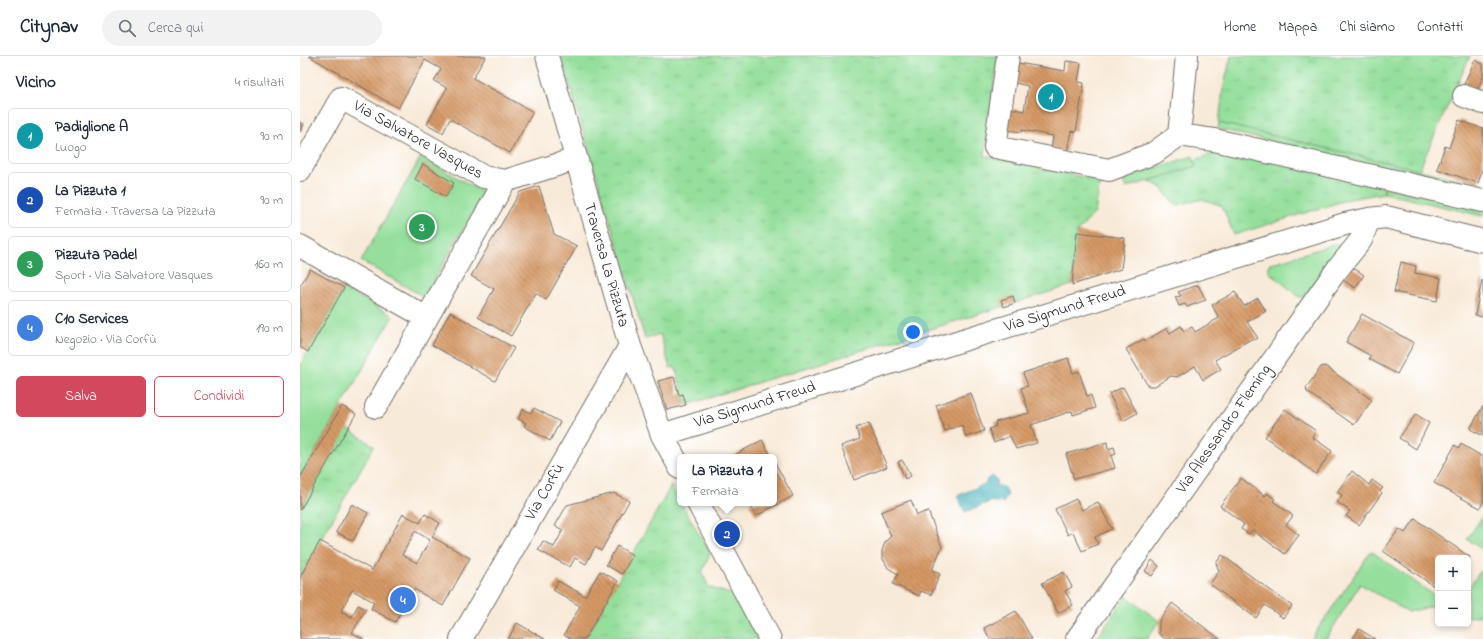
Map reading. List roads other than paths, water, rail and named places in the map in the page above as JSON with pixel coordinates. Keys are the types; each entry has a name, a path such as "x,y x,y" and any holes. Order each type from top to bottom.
{"street":[{"name":"Traversa La Pizzuta","path":"547,56 630,346 662,435 677,462"},
{"path":"1008,56 995,147 1109,170 1154,153 1179,135 1214,140 1483,201"},
{"path":"1179,135 1187,56"},
{"name":"Via Salvatore Vasques","path":"300,170 341,98 484,177 505,181 576,159"},
{"path":"376,407 505,181"},
{"name":"Via Sigmund Freud","path":"662,435 963,340 1345,224 1386,217 1479,239"},
{"name":"Via Alessandro Fleming","path":"1077,639 1331,277 1361,240 1369,219"},
{"path":"300,246 427,318"},
{"name":"Via Corfù","path":"461,639 630,346"},
{"path":"700,506 770,639"}],"water":[{"path":"992,476 997,480 996,486 1001,486 1004,488 1008,495 1004,502 996,503 992,501 965,512 957,496 985,484 987,479"}],"place":[{"name":"Padiglione A","path":"1051,97"},
{"name":"Pizzuta Padel","path":"422,227"},
{"name":"La Pizzuta 1","path":"727,534"},
{"name":"C10 Services","path":"403,600"}]}
